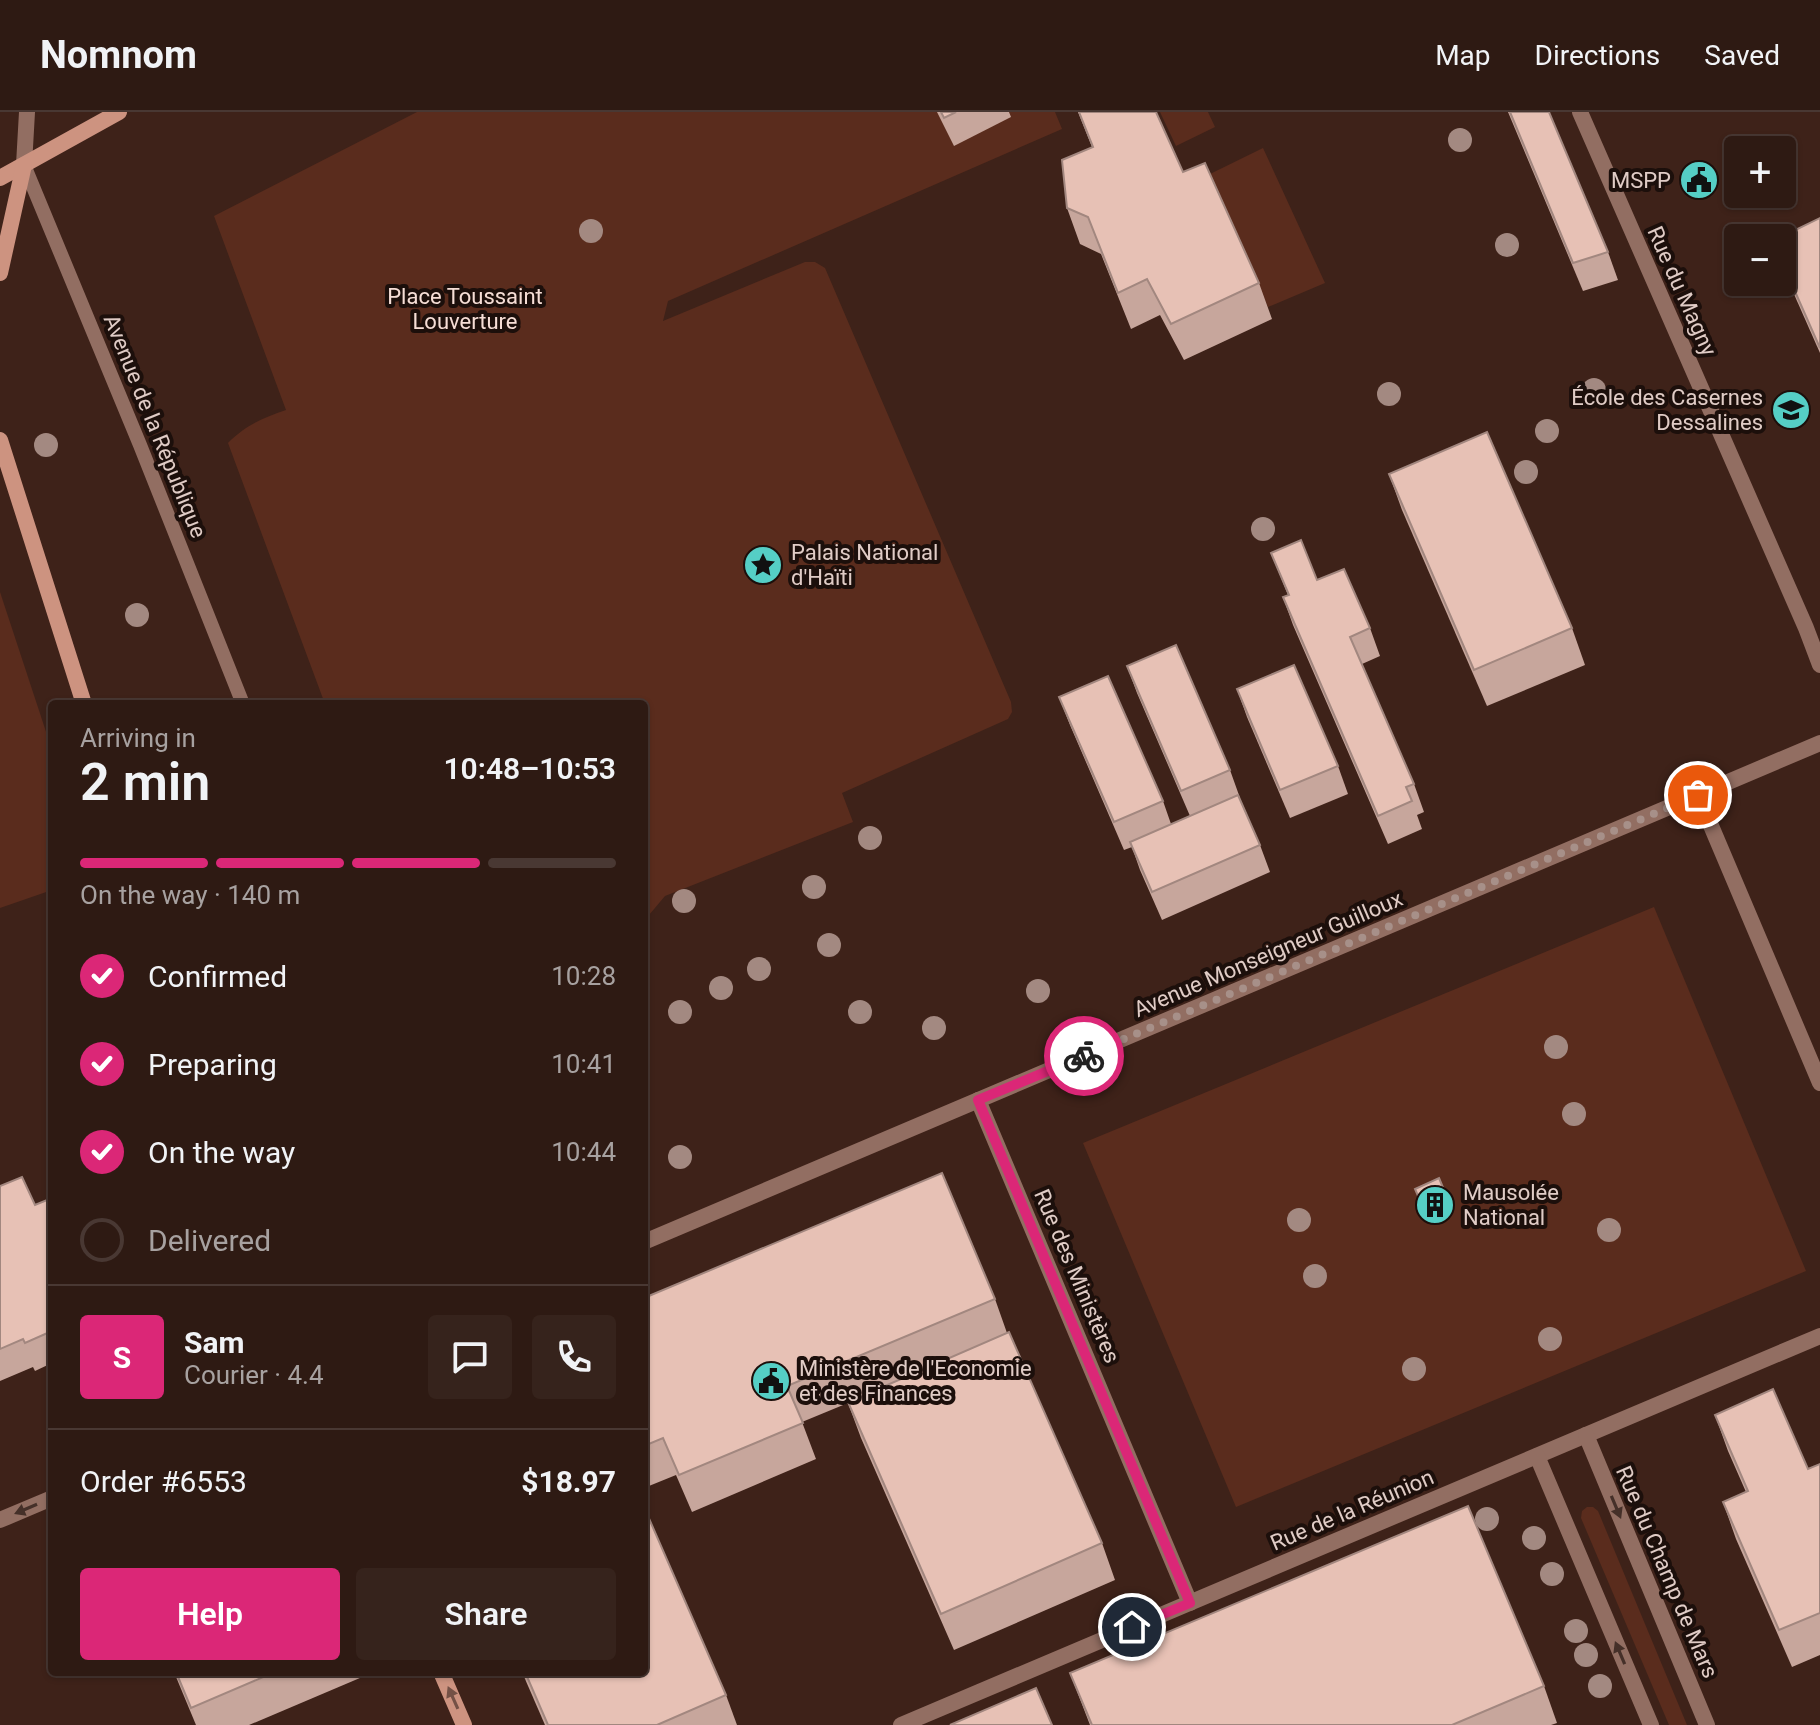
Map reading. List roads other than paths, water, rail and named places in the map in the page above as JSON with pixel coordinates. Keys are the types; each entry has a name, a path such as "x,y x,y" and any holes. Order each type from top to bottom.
{"main road":[{"path":"0,178 119,112"},
{"path":"0,273 24,165"},
{"path":"0,440 83,700"},
{"path":"443,1676 464,1725"}],"street":[{"path":"24,165 27,112"},
{"name":"Rue du Magny","path":"1580,112 1820,665"},
{"name":"Avenue Monseigneur Guilloux","path":"648,1240 1820,743"},
{"path":"1698,795 1820,1083"},
{"name":"Rue des Ministères","path":"978,1100 1190,1603"},
{"name":"Rue de la Réunion","path":"901,1725 1820,1336"},
{"name":"Rue du Champ de Mars","path":"1586,1435 1707,1725"},
{"path":"1537,1456 1651,1725"},
{"path":"0,1520 48,1500"}],"lane":[{"name":"Avenue de la République","path":"24,165 241,700"}],"place":[{"name":"MSPP","path":"1699,180"},
{"name":"École des Casernes Dessalines","path":"1791,410"},
{"name":"Palais National d'Haïti","path":"763,565"},
{"name":"Mausolée National","path":"1435,1205"},
{"name":"Ministère de l'Economie et des Finances","path":"771,1381"}],"park label":[{"name":"Place Toussaint Louverture","path":"465,308"}]}
